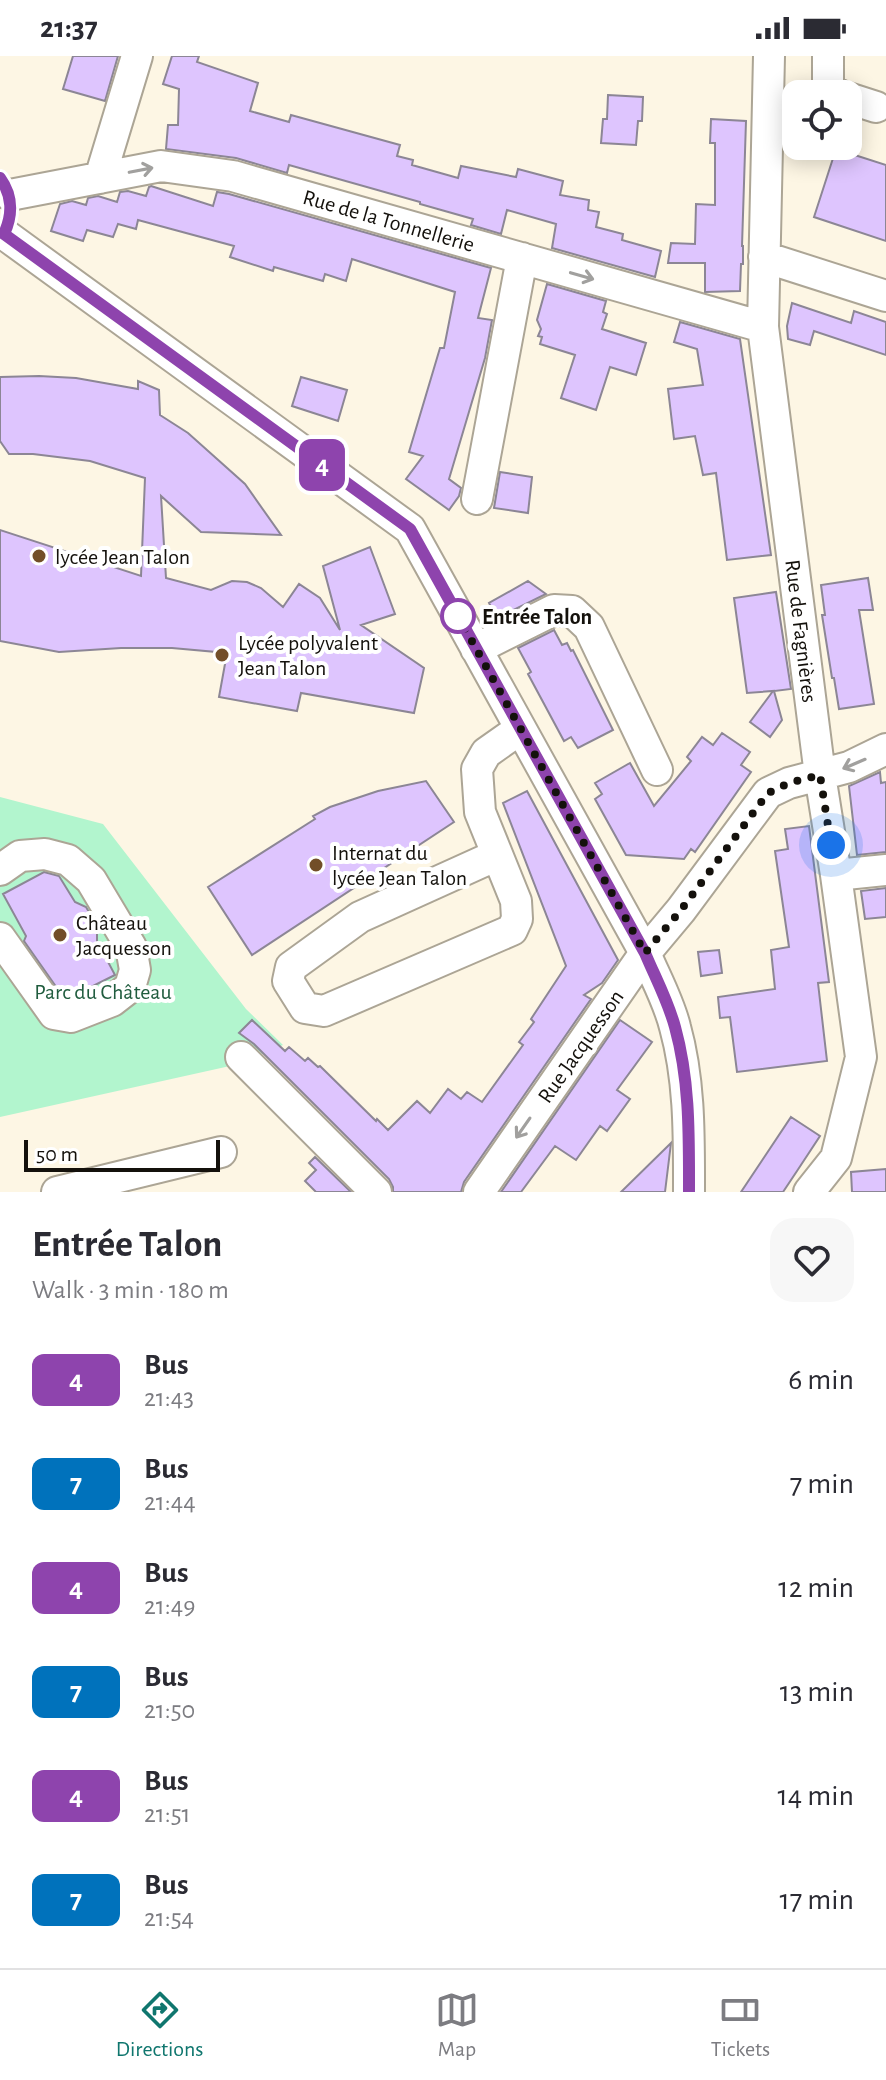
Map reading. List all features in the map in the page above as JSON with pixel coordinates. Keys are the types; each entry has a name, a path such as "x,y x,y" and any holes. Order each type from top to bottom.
{"street":[{"path":"100,178 137,56"},
{"name":"Rue de Fagnières","path":"769,56 763,327 820,775 861,1057 836,1158 809,1192"},
{"path":"828,56 828,80"},
{"path":"862,102 876,107"},
{"name":"Rue de la Tonnellerie","path":"5,186 100,178 161,166 233,176 763,327"},
{"path":"5,186 11,209 10,222 2,237 410,529 645,953 667,1005 675,1027 689,1103 689,1192"},
{"path":"764,257 886,296"},
{"path":"477,499 522,258"},
{"path":"476,649 554,610 572,611 589,627 657,770"},
{"path":"497,855 360,917 291,967 288,981 305,1008 324,1011 512,930 517,919 516,901 480,812 477,769 486,753 520,729"},
{"name":"Rue Jacquesson","path":"479,1192 645,953 768,793 789,783 849,767 886,749"},
{"path":"0,938 54,1014 71,1017 112,1001 130,987 135,970 131,947 91,880 68,860 45,854 7,855"},
{"path":"836,875 886,870"},
{"path":"241,1057 376,1192"},
{"path":"57,1192 221,1152"}],"green space":[{"name":"Parc du Château","path":"0,797 103,824 246,1009 283,1045 262,1054 252,1046 230,1066 0,1117"}],"building":[{"path":"73,56 118,56 105,101 63,89"},
{"path":"172,56 199,56 197,62 258,83 250,111 289,122 291,115 400,145 397,156 413,160 412,165 458,178 461,166 516,177 518,169 563,181 560,195 589,200 588,210 599,212 596,227 623,234 622,240 661,251 655,277 552,248 556,224 507,210 501,234 471,225 473,219 289,165 287,173 236,158 166,149 168,125 178,125 179,89 163,84"},
{"path":"608,95 643,97 642,121 638,121 636,145 601,143 603,119 607,119"},
{"path":"711,119 746,121 740,291 705,292 705,263 668,263 671,243 695,244 696,204 715,205 715,143 710,143"},
{"path":"862,157 886,165 886,241 814,217 832,160 862,160"},
{"path":"151,186 213,206 217,192 229,194 491,268 478,318 492,320 485,358 449,479 461,488 449,510 406,479 423,456 409,452 440,348 444,348 455,292 352,259 346,281 325,274 323,281 274,267 273,271 230,257 234,246 138,220 136,229 118,224 113,237 87,230 83,241 51,231 60,204 72,201 86,205 88,198 98,196 117,202 120,192 146,196"},
{"path":"547,284 606,301 603,312 607,314 602,329 646,343 636,375 610,367 596,410 561,398 575,355 540,344 542,337 538,336 541,329 537,320"},
{"path":"792,303 851,323 854,311 886,322 886,355 814,331 810,345 788,339 787,326"},
{"path":"680,322 740,339 771,555 727,560 716,473 703,475 695,436 674,439 668,389 703,385 697,349 674,342"},
{"name":"lycée Jean Talon","path":"0,377 76,378 138,389 138,381 159,390 160,415 188,433 245,484 281,535 201,532 161,496 166,578 211,590 232,581 247,582 261,588 283,607 299,584 320,598 340,630 323,566 370,547 395,614 361,625 424,668 414,713 301,693 297,711 219,697 227,653 172,648 59,652 0,641 0,530 141,576 145,478 90,461 9,454 0,441"},
{"path":"301,377 347,390 338,421 292,406"},
{"path":"500,472 532,477 528,513 494,508"},
{"path":"868,578 873,610 859,610 874,704 839,709 822,615 825,615 821,585"},
{"path":"528,581 546,594 497,618 489,603"},
{"path":"776,592 791,689 774,691 782,720 770,737 750,722 773,691 747,693 734,598"},
{"path":"554,630 562,645 567,643 573,650 613,730 578,748 571,737 564,741 528,674 531,672 518,648"},
{"path":"722,733 750,752 741,765 751,772 695,852 691,849 684,859 626,855 595,799 602,794 595,783 630,763 654,806 691,761 687,757 702,737 713,745"},
{"path":"880,772 881,783 886,782 886,852 857,855 849,786"},
{"name":"Internat du lycée Jean Talon","path":"426,781 454,822 252,955 208,887 330,807 378,791"},
{"path":"527,791 618,960 602,983 584,995 591,999 464,1182 461,1192 393,1192 389,1179 254,1044 239,1033 252,1020 285,1051 289,1047 305,1061 308,1058 320,1066 388,1130 417,1101 430,1113 448,1089 461,1099 467,1092 482,1102 523,1045 519,1042 534,1022 531,1019 566,966 503,803"},
{"path":"809,826 829,982 818,983 827,1061 737,1072 730,1017 720,1018 718,997 775,989 771,950 789,947 775,851 788,849 785,829"},
{"name":"Château Jacquesson","path":"44,872 59,876 75,902 86,907 97,926 97,941 115,975 69,998 64,998 24,941 26,936 3,894"},
{"path":"886,888 886,917 865,919 861,891"},
{"path":"719,950 722,973 701,976 698,952"},
{"path":"620,1020 652,1042 617,1090 630,1099 607,1131 600,1126 576,1160 555,1146 521,1192 501,1192"},
{"path":"791,1117 820,1136 783,1192 741,1192"},
{"path":"671,1143 665,1192 621,1192"},
{"path":"315,1157 351,1192 316,1192 305,1181 316,1170 309,1163"},
{"path":"886,1169 886,1192 852,1192 851,1172"}],"bus line":[{"name":"4","path":"0,178 10,195 10,222 4,234 410,529 645,953 667,1005 675,1027 689,1103 689,1192"}],"place":[{"name":"lycée Jean Talon","path":"39,556"},
{"name":"Entrée Talon","path":"458,616"},
{"name":"Lycée polyvalent Jean Talon","path":"222,655"},
{"name":"Internat du lycée Jean Talon","path":"316,865"},
{"name":"Château Jacquesson","path":"60,935"}],"route":[{"path":"458,616 645,953 768,793 789,783 820,775 831,845"}]}
